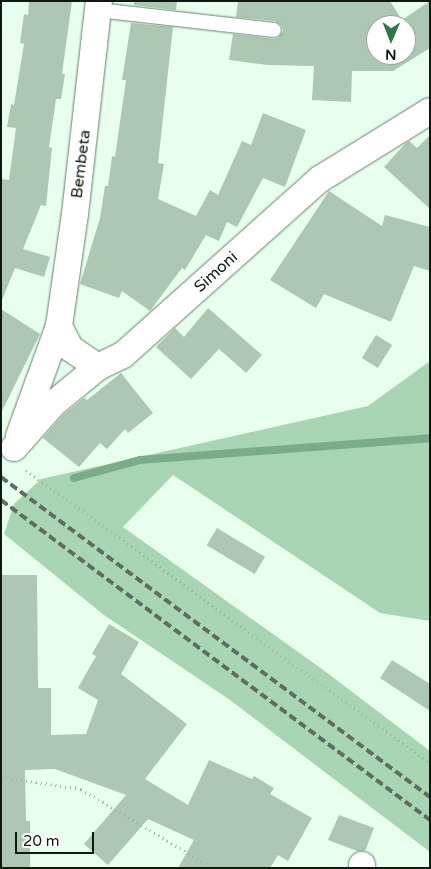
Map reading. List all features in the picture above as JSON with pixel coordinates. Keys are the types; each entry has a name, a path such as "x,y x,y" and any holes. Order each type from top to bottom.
{"street":[{"name":"Bembeta","path":"14,448 58,326 75,214 99,6"},
{"name":"Simoni","path":"14,448 54,404 98,367 123,355 320,179 430,111"},
{"path":"58,326 70,348 98,367"}],"lane":[{"path":"99,6 274,30"}],"path":[{"path":"14,448 27,472 430,764"},
{"path":"1,776 81,789 213,868"}],"green space":[{"path":"430,361 430,621 380,613 173,475 123,527 322,669 430,751 430,852 230,700 104,615 4,534 14,504 41,479 368,406"}],"building":[{"path":"29,1 72,1 62,74 65,74 61,99 56,99 49,147 52,148 46,206 41,205 23,249 50,257 44,277 15,268 2,300 1,179 9,180 16,128 7,127 11,104 14,105 24,44 20,43 24,14 28,15"},
{"path":"134,1 177,1 176,10 134,5"},
{"path":"238,1 390,1 399,15 366,15 366,65 403,65 393,71 352,71 351,102 312,100 314,66 268,65 229,60 233,34 278,38 283,31 282,26 275,21 236,17"},
{"path":"430,1 430,48 416,57 416,15 409,15"},
{"path":"131,23 173,27 158,163 164,164 158,199 196,216 210,190 218,195 242,141 251,145 263,113 306,130 285,187 263,178 237,227 227,222 219,241 206,235 185,270 182,268 150,311 122,291 119,298 80,284 100,218 105,186 108,186 112,156 115,157 126,80 122,80"},
{"path":"430,135 430,209 384,167 409,141 417,148"},
{"path":"329,191 382,226 385,215 430,227 430,271 414,266 391,322 324,294 316,308 270,280"},
{"path":"208,308 262,355 246,373 219,349 191,379 156,347 175,328 184,337"},
{"path":"1,309 40,334 1,413"},
{"path":"376,335 392,345 378,368 362,358"},
{"path":"121,373 153,413 128,433 125,429 107,449 100,443 79,467 43,438 63,415 84,398 87,400"},
{"path":"217,528 265,557 255,574 207,545"},
{"path":"1,575 37,575 38,688 51,688 51,735 86,734 98,700 78,688 96,656 92,654 109,624 139,642 121,674 187,724 145,779 188,805 209,760 252,779 254,776 274,788 270,794 312,818 288,861 278,855 270,868 178,868 194,840 148,819 108,865 84,844 126,795 55,769 25,770 26,821 30,821 30,868 1,868"},
{"path":"392,660 430,684 430,711 380,678"},
{"path":"339,815 374,828 365,851 357,851 328,840"}],"waterway":[{"path":"74,478 140,460 430,438"}],"railway":[{"path":"1,477 430,797"},
{"path":"1,500 430,820"}]}
